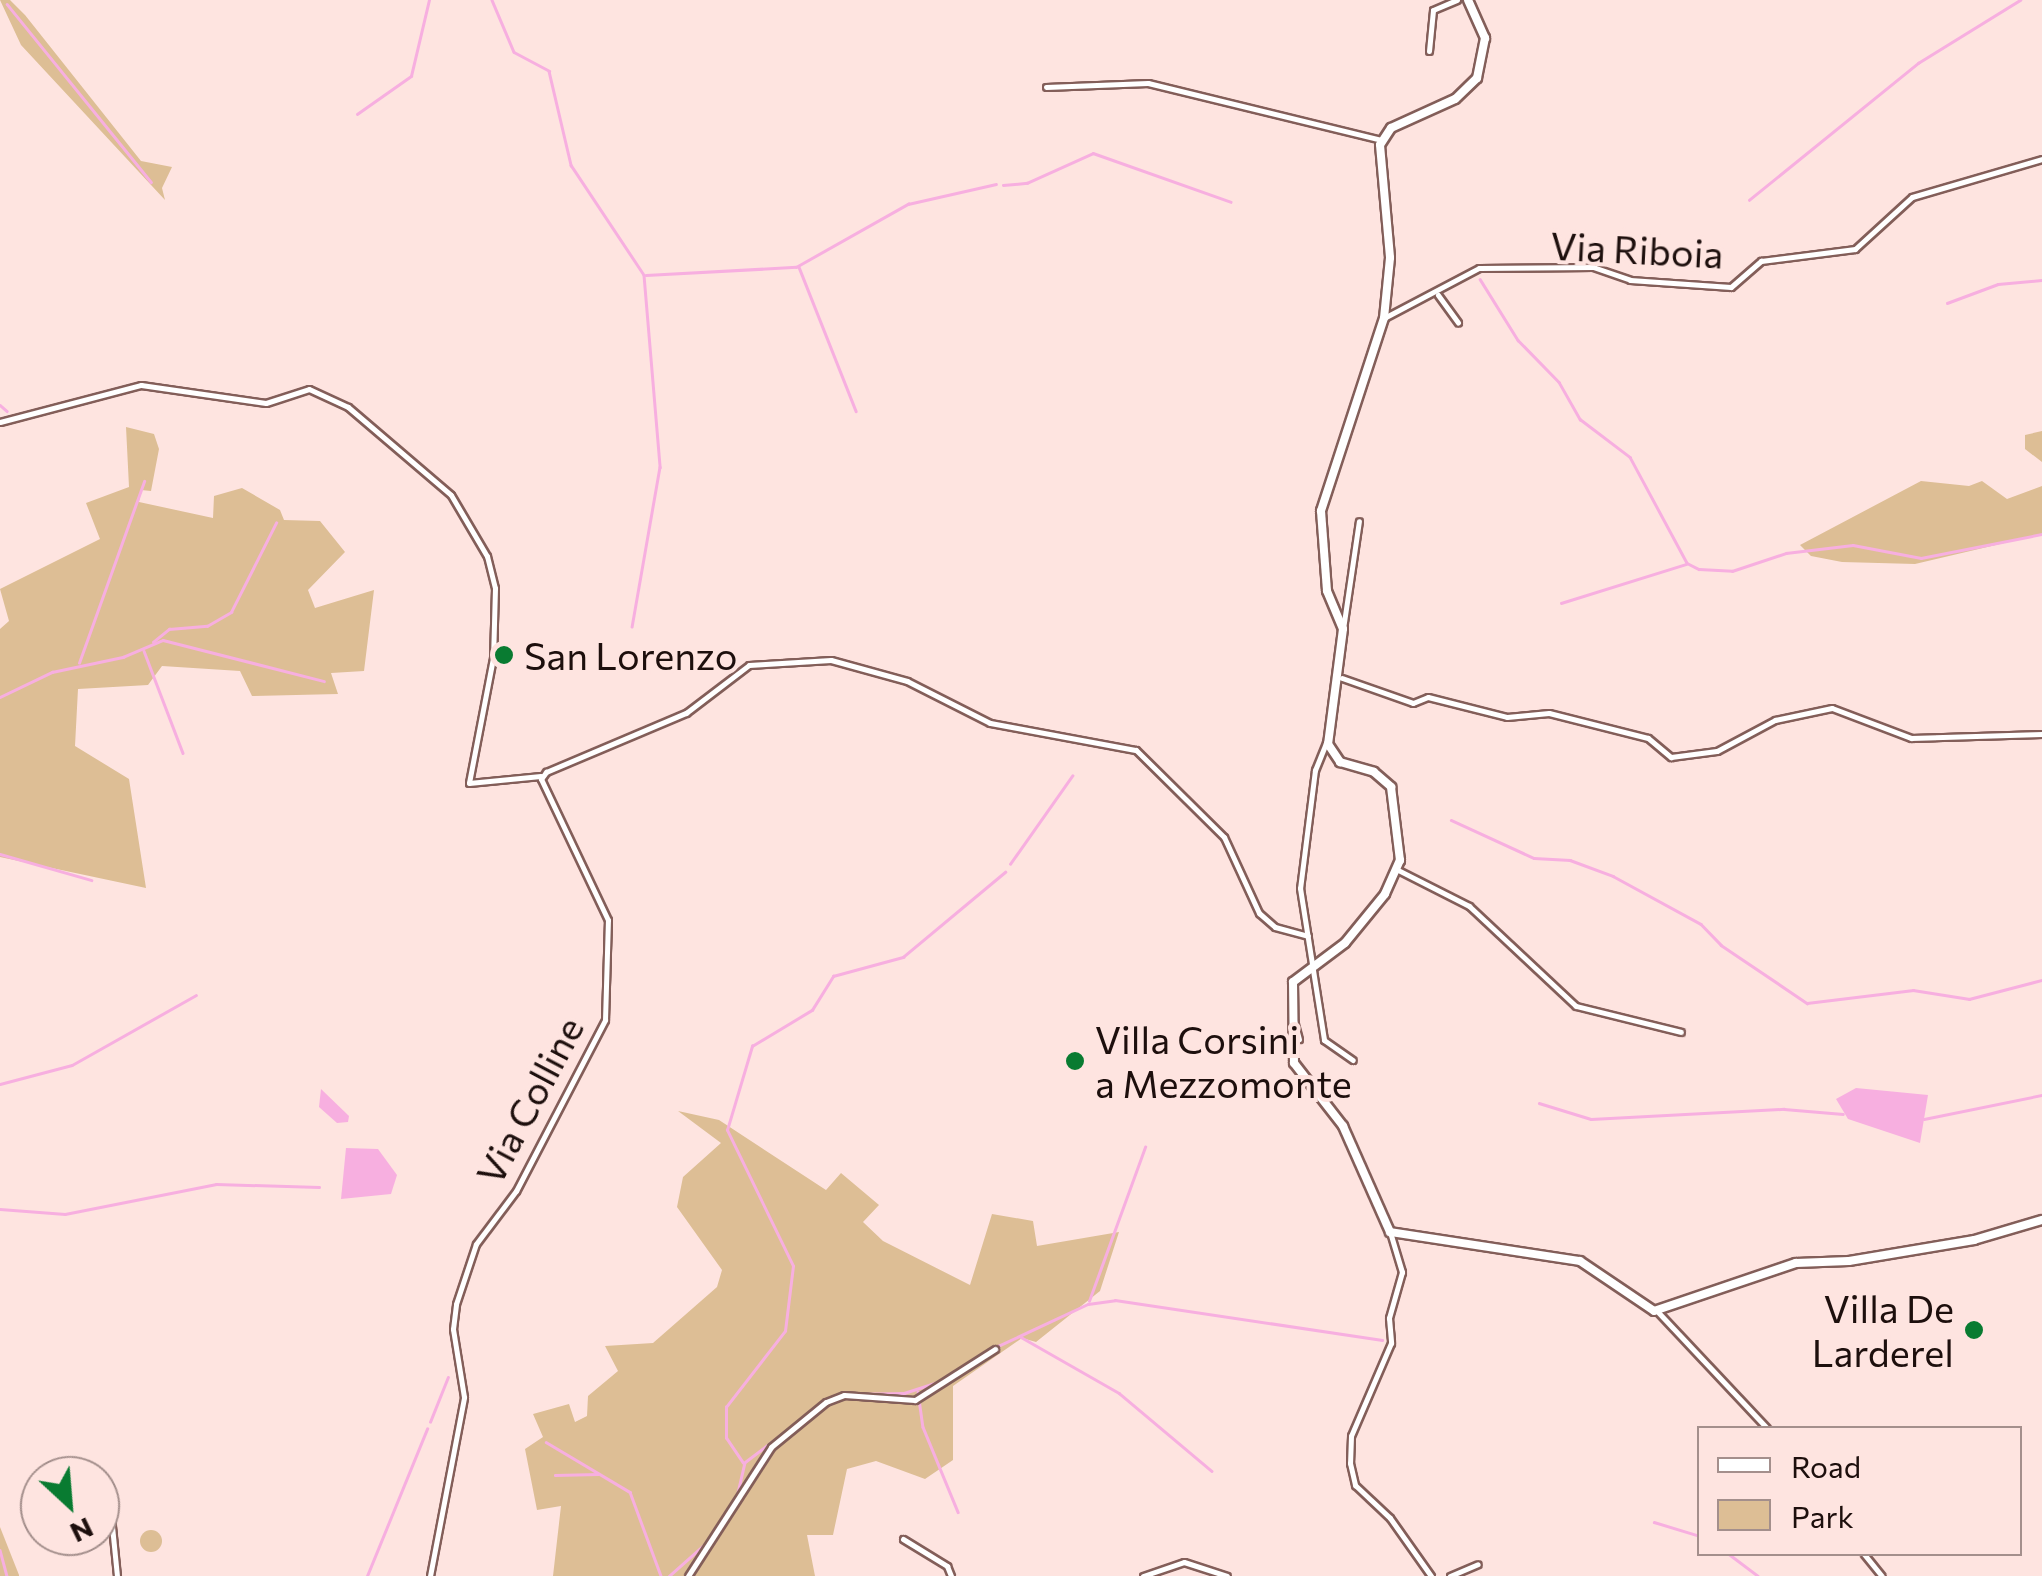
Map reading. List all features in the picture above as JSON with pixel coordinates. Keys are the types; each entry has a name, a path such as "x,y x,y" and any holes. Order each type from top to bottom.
{"main road":[{"path":"1468,0 1485,38 1477,78 1456,99 1398,124 1382,140 1390,258 1384,318 1321,511 1326,584 1343,628 1342,678 1328,738 1340,762 1374,772 1391,786 1401,837 1398,870 1345,943 1293,982 1290,1017 1294,1063 1343,1126 1390,1232 1580,1261 1658,1312 1796,1263 1849,1261 1974,1240 2042,1220"}],"street":[{"path":"1429,51 1433,10 1457,0"},
{"path":"1046,87 1148,83 1382,140"},
{"name":"Via Riboia","path":"1384,318 1438,295 1479,268 1593,267 1630,280 1731,287 1761,261 1855,249 1915,195 2042,160"},
{"path":"1438,295 1458,323"},
{"path":"0,422 141,385 275,403 308,389 348,407 451,495 487,556 495,588 493,658 485,721 468,780 541,776 686,713 750,665 831,660 907,681 990,723 1136,750 1224,837 1260,913 1275,927 1308,936"},
{"path":"1343,628 1358,521"},
{"path":"1342,678 1414,703 1428,696 1507,717 1549,712 1648,738 1670,757 1717,752 1775,720 1832,708 1928,740 2042,734"},
{"path":"1328,738 1315,770 1299,864 1325,1043 1354,1060"},
{"name":"Via Colline","path":"430,1576 464,1397 456,1304 476,1244 516,1191 604,1020 608,920 541,776"},
{"path":"1398,870 1469,906 1576,1006 1681,1032"},
{"path":"1290,1017 1297,1018 1299,1039"},
{"path":"1390,1232 1402,1272 1390,1313 1391,1343 1351,1436 1350,1463 1355,1484 1390,1518 1430,1576"},
{"path":"1658,1312 1766,1426"},
{"path":"688,1576 771,1447 826,1402 844,1395 914,1400 995,1349"},
{"path":"904,1539 947,1566 950,1576"},
{"path":"1866,1556 1882,1576"},
{"path":"1143,1576 1184,1562 1227,1576"},
{"path":"1450,1576 1478,1564"}],"green space":[{"path":"0,0 10,0 25,15 141,161 172,167 162,188 165,200 21,45"},
{"path":"126,427 154,434 159,449 151,491 141,490 139,502 213,518 214,496 242,488 280,510 284,520 320,521 345,552 308,590 315,608 374,590 364,671 331,673 338,694 252,696 240,671 162,666 148,685 78,689 75,746 129,779 146,888 0,857 0,629 9,621 0,589 100,539 86,503 129,487"},
{"path":"2042,431 2042,462 2025,449 2025,435"},
{"path":"1921,481 1969,486 1982,481 2007,499 2042,486 2042,534 1915,564 1842,562 1811,556 1800,545"},
{"path":"678,1111 719,1120 826,1190 841,1173 879,1205 863,1222 883,1241 970,1285 992,1214 1033,1221 1037,1246 1119,1232 1100,1291 1036,1342 1022,1338 953,1386 953,1460 925,1479 876,1461 847,1469 833,1535 807,1535 815,1576 553,1576 561,1506 537,1510 525,1449 543,1437 533,1414 569,1404 575,1422 587,1416 588,1396 618,1371 605,1346 653,1343 717,1287 722,1270 677,1207 683,1177 721,1143"},
{"path":"0,1527 19,1575 19,1576 0,1576"},
{"path":"151,1530 159,1533 159,1549 151,1552 143,1549 140,1541 143,1533"}],"shaded area":[{"path":"1856,1088 1928,1095 1920,1143 1848,1119 1836,1099"},
{"path":"321,1089 349,1116 348,1122 337,1123 319,1107"},
{"path":"346,1148 378,1149 397,1175 391,1194 341,1199"}],"waterway":[{"path":"357,114 411,76 429,0"},
{"path":"492,0 514,52 549,71 571,165 644,275 660,467 632,627"},
{"path":"1749,200 1918,63 2020,0"},
{"path":"7,4 151,182"},
{"path":"1003,185 1027,183 1093,153 1231,202"},
{"path":"646,275 796,267 908,204 996,184"},
{"path":"799,267 856,411"},
{"path":"1480,279 1518,340 1559,382 1580,419 1630,457 1687,563 1699,569 1732,571 1786,553 1853,545 1921,558 2042,534"},
{"path":"1947,303 1998,284 2042,280"},
{"path":"0,405 7,411"},
{"path":"79,663 144,481"},
{"path":"153,642 169,629 207,626 231,612 276,523"},
{"path":"1561,603 1686,564"},
{"path":"0,697 52,672 123,657 163,640 324,681"},
{"path":"144,651 183,753"},
{"path":"1010,864 1072,776"},
{"path":"1451,820 1534,858 1570,860 1613,876 1701,924 1721,945 1807,1003 1913,990 1969,999 2042,980"},
{"path":"0,854 91,880"},
{"path":"743,1463 726,1438 726,1407 785,1331 793,1266 727,1130 752,1046 812,1010 833,976 903,957 1005,872"},
{"path":"0,1084 72,1065 196,995"},
{"path":"1924,1119 2042,1095"},
{"path":"1539,1103 1591,1119 1784,1109 1843,1114"},
{"path":"1089,1301 1145,1147"},
{"path":"0,1209 65,1214 216,1184 319,1187"},
{"path":"996,1347 1088,1304 1115,1300 1382,1340"},
{"path":"1021,1337 1119,1393 1212,1471"},
{"path":"949,1375 980,1356"},
{"path":"430,1422 448,1377"},
{"path":"853,1394 904,1393 938,1382"},
{"path":"918,1392 923,1427 958,1512"},
{"path":"745,1462 794,1425"},
{"path":"367,1576 427,1429"},
{"path":"546,1442 630,1492 661,1576"},
{"path":"737,1495 744,1464"},
{"path":"555,1475 598,1474"},
{"path":"1654,1522 1697,1535"},
{"path":"669,1576 706,1543"},
{"path":"0,1550 7,1576"},
{"path":"1732,1556 1758,1576"}],"place":[{"name":"San Lorenzo","path":"504,655"},
{"name":"Villa Corsini a Mezzomonte","path":"1075,1061"},
{"name":"Villa De Larderel","path":"1974,1330"}]}
